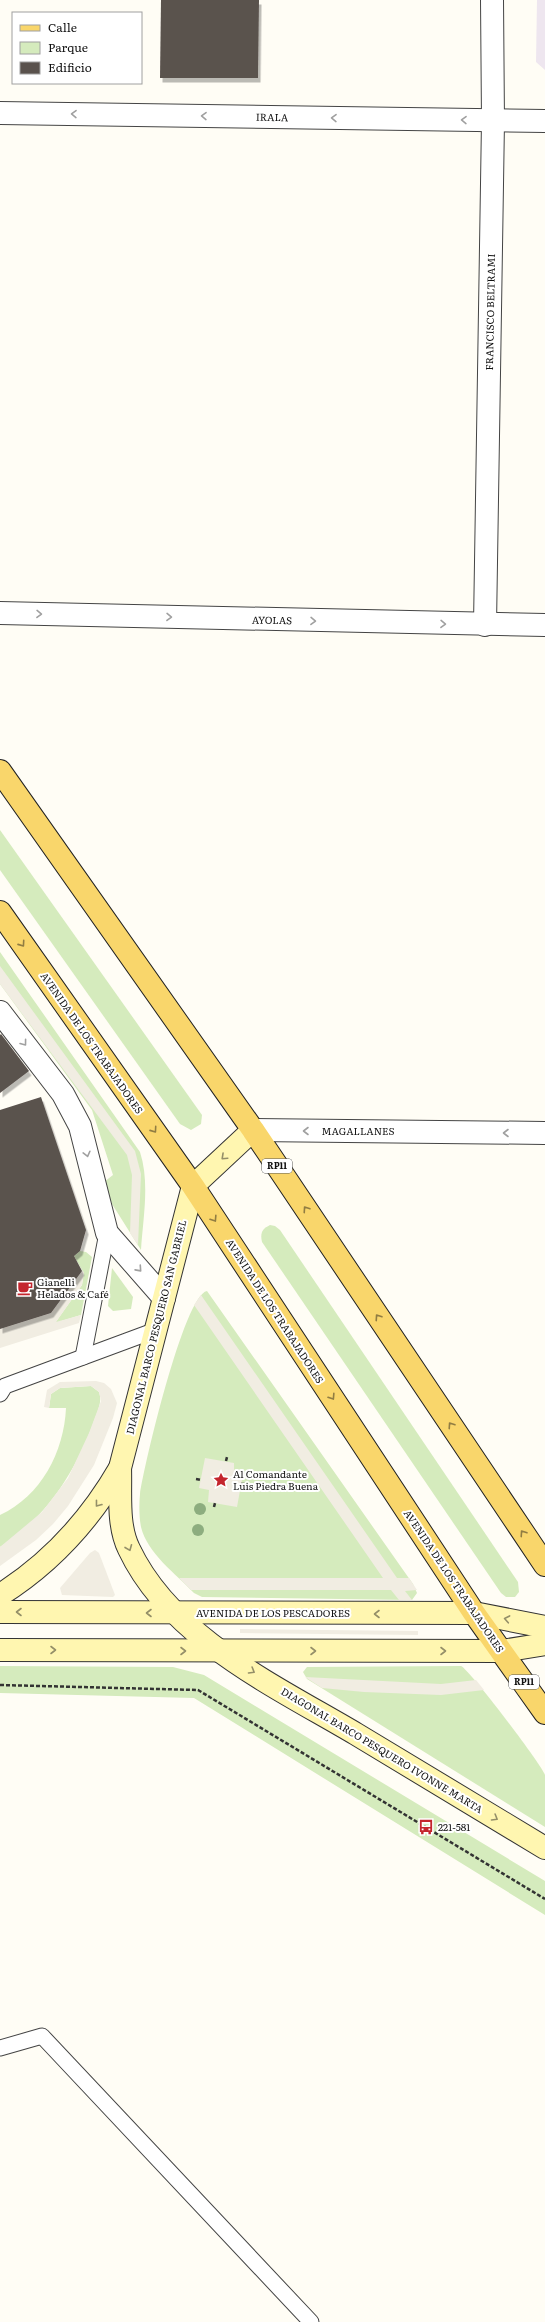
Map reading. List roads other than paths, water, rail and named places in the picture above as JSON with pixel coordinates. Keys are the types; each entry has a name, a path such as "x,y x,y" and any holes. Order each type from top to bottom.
{"main road":[{"name":"RP11","path":"0,771 253,1130 545,1565"},
{"name":"AVENIDA DE LOS TRABAJADORES","path":"0,912 193,1186 474,1613 545,1713"},
{"path":"193,1186 253,1130"},
{"name":"DIAGONAL BARCO PESQUERO SAN GABRIEL","path":"0,1596 25,1580 60,1548 102,1498 120,1468 193,1186"},
{"name":"DIAGONAL BARCO PESQUERO SAN GABRIEL","path":"120,1468 122,1523 128,1547 152,1588 218,1651"},
{"name":"AVENIDA DE LOS PESCADORES","path":"0,1612 474,1613 545,1626"},
{"path":"0,1650 502,1651 545,1644"},
{"name":"DIAGONAL BARCO PESQUERO IVONNE MARTA","path":"218,1651 545,1848"}],"street":[{"name":"FRANCISCO BELTRAMI","path":"485,625 493,121 492,0"},
{"name":"IRALA","path":"0,113 545,121"},
{"name":"AYOLAS","path":"0,613 485,625 545,625"},
{"path":"0,1012 63,1094 80,1126 107,1233 164,1298"},
{"name":"MAGALLANES","path":"253,1130 545,1133"}],"lane":[{"path":"83,1357 107,1233"},
{"path":"2,1389 156,1330"},
{"path":"0,2048 42,2036 311,2322"}],"place":[{"name":"Gianelli Helados & Café","path":"25,1288"},
{"name":"Al Comandante Luis Piedra Buena","path":"221,1480"},
{"name":"221-581","path":"426,1827"}]}
